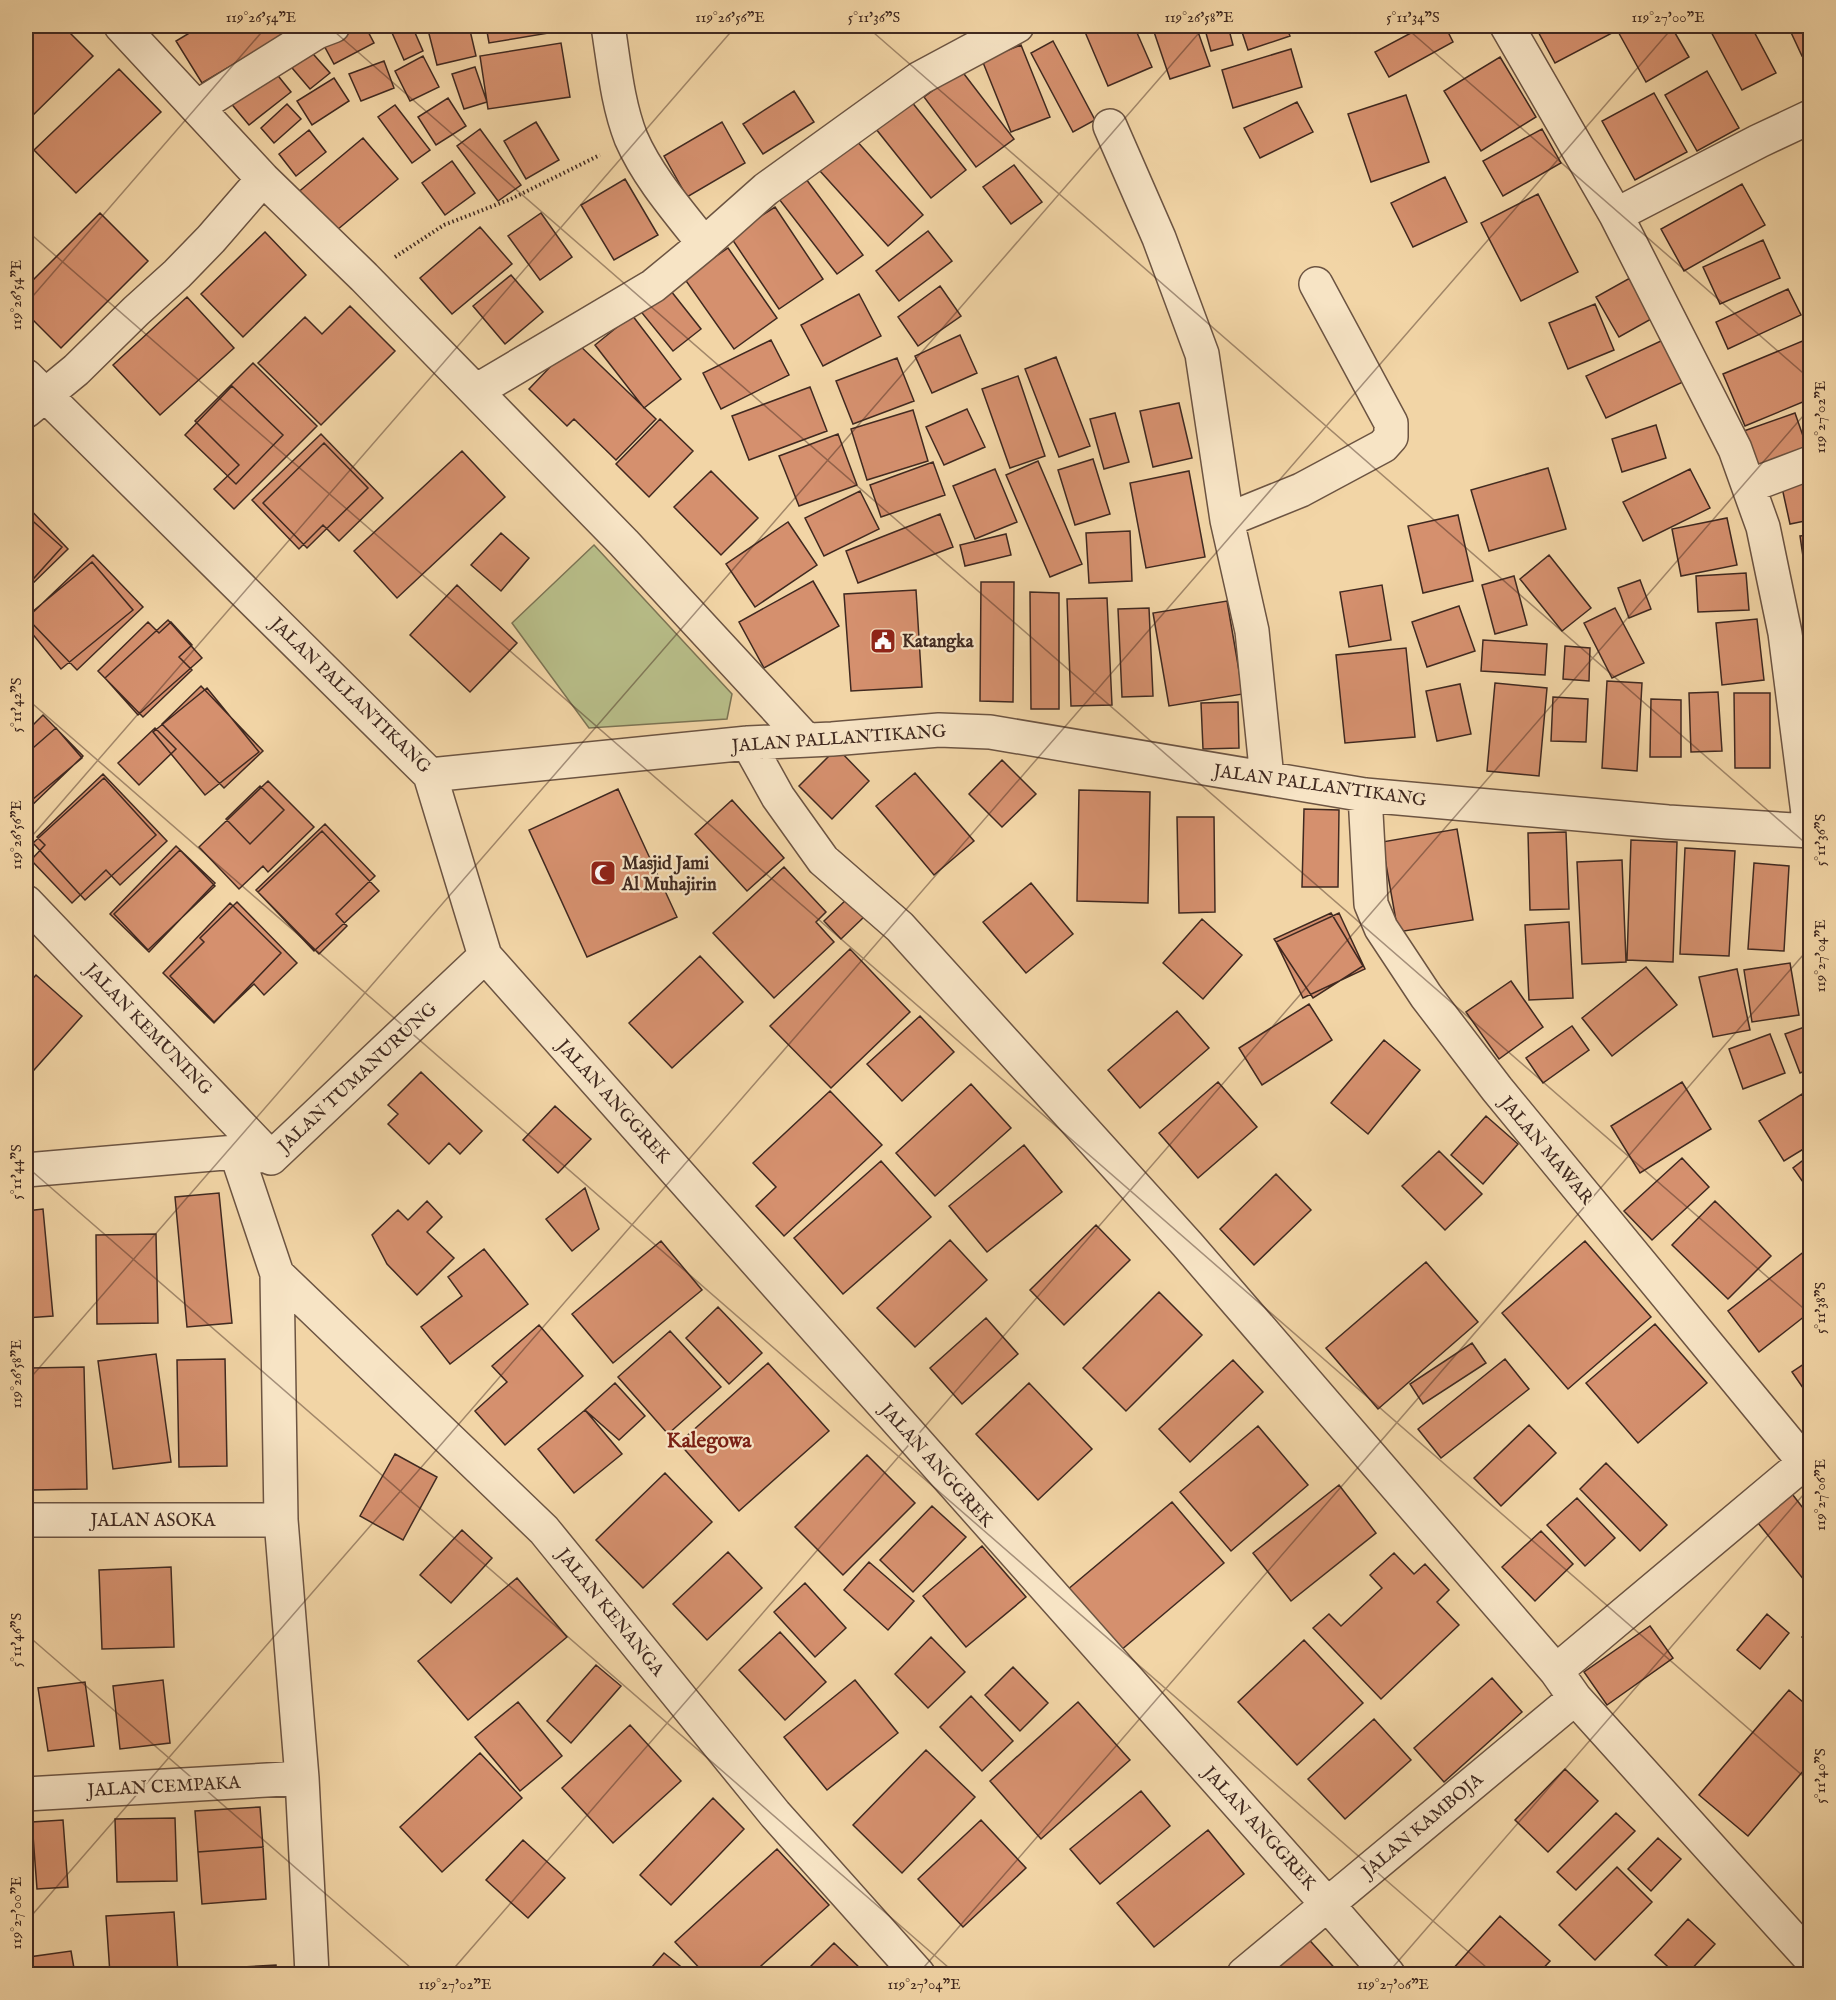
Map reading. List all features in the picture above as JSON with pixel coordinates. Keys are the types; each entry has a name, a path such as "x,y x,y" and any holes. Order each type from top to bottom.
{"street":[{"path":"121,26 263,179 364,277 624,543 806,740"},
{"path":"197,107 317,32 333,26"},
{"path":"608,26 619,100 632,139 658,186 704,244"},
{"path":"477,391 653,286 766,189 920,78 1017,26"},
{"path":"1507,26 1616,215 1735,449 1749,486 1763,527 1785,633 1810,830"},
{"path":"1616,215 1810,117"},
{"path":"1110,126 1159,238 1202,354 1227,520 1252,631 1267,778"},
{"path":"32,394 76,370 183,268 263,179"},
{"path":"1227,520 1301,490 1383,446 1391,437 1391,423 1316,284"},
{"name":"JALAN PALLANTIKANG","path":"32,394 430,775 748,743 832,740 939,730 990,732 1365,795 1668,822 1810,830"},
{"path":"1749,486 1810,463"},
{"path":"748,743 778,797 823,860 900,927 1194,1253 1556,1671 1575,1698 1810,1958"},
{"path":"430,775 485,956"},
{"name":"JALAN MAWAR","path":"1365,795 1371,904 1381,928 1426,996 1497,1089 1808,1463"},
{"name":"JALAN KEMUNING","path":"26,902 271,1158"},
{"name":"JALAN TUMANURUNG","path":"26,1170 236,1152 271,1158 485,956"},
{"name":"JALAN ANGGREK","path":"485,956 1388,1974"},
{"path":"236,1152 277,1274 281,1520 302,1778 312,1974"},
{"name":"JALAN KENANGA","path":"277,1274 544,1530 775,1814 918,1974"},
{"path":"1556,1671 1808,1463"},
{"name":"JALAN ASOKA","path":"26,1520 281,1520"},
{"name":"JALAN KAMBOJA","path":"1244,1974 1575,1698"},
{"name":"JALAN CEMPAKA","path":"26,1794 302,1778"}],"path":[{"path":"364,277 444,225 511,199 632,139"}],"green space":[{"path":"594,545 732,694 727,719 589,728 512,623"}],"building":[{"path":"26,26 63,26 93,56 26,122"},
{"path":"201,26 279,26 285,34 202,83 176,41"},
{"path":"348,26 365,26 374,43 334,64 321,40"},
{"path":"389,26 412,26 423,51 404,60"},
{"path":"427,26 469,26 476,56 437,65"},
{"path":"486,26 554,26 555,32 489,43"},
{"path":"1100,26 1134,26 1152,67 1108,86 1085,32"},
{"path":"1152,26 1196,26 1210,66 1170,79"},
{"path":"1204,26 1228,26 1233,45 1211,51"},
{"path":"1240,26 1286,26 1290,36 1248,50"},
{"path":"1424,26 1445,26 1453,42 1389,77 1375,52"},
{"path":"1535,26 1611,26 1614,32 1555,63"},
{"path":"1621,26 1671,26 1689,57 1646,82 1616,28"},
{"path":"1708,26 1751,26 1776,73 1742,90"},
{"path":"1788,26 1810,26 1810,53 1802,56"},
{"path":"1053,41 1095,120 1073,132 1031,53"},
{"path":"561,43 570,97 488,109 480,56"},
{"path":"1021,45 1050,117 1011,132 982,60"},
{"path":"306,46 330,73 310,89 287,62"},
{"path":"1291,49 1302,87 1233,108 1222,70"},
{"path":"423,56 439,87 410,101 395,71"},
{"path":"1500,57 1536,117 1481,151 1444,91"},
{"path":"384,61 394,88 361,101 349,74"},
{"path":"271,67 291,92 249,125 229,101"},
{"path":"475,67 487,102 464,109 452,74"},
{"path":"119,69 161,112 76,193 34,150"},
{"path":"961,70 1014,139 976,167 924,97"},
{"path":"1707,71 1739,128 1697,151 1665,95"},
{"path":"334,78 349,101 312,125 297,101"},
{"path":"794,91 814,122 763,154 743,124"},
{"path":"1654,93 1687,152 1635,180 1602,121"},
{"path":"1406,95 1429,162 1371,182 1348,114"},
{"path":"907,96 966,170 931,198 872,124"},
{"path":"448,98 466,126 436,145 418,117"},
{"path":"1297,102 1313,132 1260,158 1244,128"},
{"path":"287,104 301,119 274,143 261,128"},
{"path":"395,105 430,150 412,163 378,117"},
{"path":"536,122 559,160 526,179 504,141"},
{"path":"722,122 745,163 687,197 664,156"},
{"path":"480,129 521,185 498,201 457,146"},
{"path":"1542,129 1561,163 1503,196 1483,161"},
{"path":"309,130 326,152 296,176 279,154"},
{"path":"363,138 398,179 331,235 296,194"},
{"path":"855,139 923,215 888,246 820,171"},
{"path":"452,161 475,193 445,215 422,183"},
{"path":"1014,165 1042,202 1011,224 983,187"},
{"path":"1445,177 1467,222 1413,247 1391,203"},
{"path":"625,179 658,235 614,260 581,205"},
{"path":"806,179 863,255 837,274 779,199"},
{"path":"1742,184 1765,225 1684,271 1661,229"},
{"path":"1538,194 1578,272 1521,301 1481,223"},
{"path":"775,207 823,279 779,309 730,236"},
{"path":"100,213 148,261 61,348 26,313 26,287"},
{"path":"541,213 572,257 540,280 508,236"},
{"path":"480,227 512,264 452,314 420,278"},
{"path":"928,231 952,261 899,301 876,271"},
{"path":"265,232 306,275 243,337 201,294"},
{"path":"1763,240 1780,278 1720,304 1703,267"},
{"path":"728,248 777,318 734,349 684,278"},
{"path":"511,275 543,312 505,344 473,306"},
{"path":"1630,278 1653,318 1619,337 1596,297"},
{"path":"667,286 701,329 673,351 638,308"},
{"path":"940,286 961,316 918,346 898,317"},
{"path":"1788,289 1801,315 1728,349 1716,322"},
{"path":"859,294 881,336 823,366 801,325"},
{"path":"187,297 234,348 160,415 113,365"},
{"path":"1595,304 1614,350 1568,369 1549,323"},
{"path":"350,306 395,351 321,425 258,363 305,317 322,334"},
{"path":"632,315 681,379 644,408 595,345"},
{"path":"960,335 977,373 932,393 915,356"},
{"path":"771,340 789,375 721,409 703,373"},
{"path":"1663,340 1683,382 1606,418 1586,376"},
{"path":"1805,340 1810,353 1810,399 1745,426 1723,374"},
{"path":"575,341 656,419 616,460 574,419 567,426 529,389"},
{"path":"1056,357 1090,446 1059,457 1025,369"},
{"path":"897,358 914,401 853,424 836,381"},
{"path":"253,363 317,426 234,509 214,489 239,465 195,421"},
{"path":"1018,376 1045,456 1010,468 982,389"},
{"path":"232,386 283,435 236,484 185,435"},
{"path":"810,387 827,431 749,460 732,416"},
{"path":"1179,403 1192,458 1153,467 1140,411"},
{"path":"967,409 985,447 944,465 926,427"},
{"path":"913,410 928,461 867,480 851,429"},
{"path":"1115,413 1129,462 1104,469 1090,419"},
{"path":"1795,413 1810,456 1756,475 1741,432"},
{"path":"660,419 693,451 649,497 616,464"},
{"path":"1656,425 1666,458 1622,472 1612,439"},
{"path":"321,434 383,498 339,541 323,525 299,549 252,500"},
{"path":"838,434 857,485 799,506 779,456"},
{"path":"324,443 368,488 307,548 263,503"},
{"path":"462,451 505,497 397,598 354,551"},
{"path":"1093,459 1110,514 1075,525 1058,470"},
{"path":"1038,461 1082,564 1050,577 1006,475"},
{"path":"933,462 945,495 881,517 870,485"},
{"path":"1548,468 1566,529 1489,551 1471,490"},
{"path":"995,469 1017,522 975,539 953,486"},
{"path":"1690,469 1710,508 1643,541 1623,502"},
{"path":"711,471 758,518 721,555 674,507"},
{"path":"1189,471 1205,557 1146,568 1130,483"},
{"path":"1810,477 1810,520 1790,524 1781,483"},
{"path":"860,491 879,529 824,556 805,518"},
{"path":"26,505 68,549 26,590"},
{"path":"940,514 953,547 858,583 846,551"},
{"path":"26,515 62,547 26,587"},
{"path":"1458,515 1473,581 1423,593 1408,526"},
{"path":"1727,518 1737,565 1681,576 1672,529"},
{"path":"788,522 817,565 755,607 726,564"},
{"path":"1130,531 1132,581 1089,583 1086,533"},
{"path":"501,533 529,558 501,591 471,565"},
{"path":"1006,534 1011,555 965,566 960,545"},
{"path":"1810,535 1810,576 1806,577 1800,536"},
{"path":"93,555 143,607 77,670 27,618"},
{"path":"1549,555 1591,608 1562,631 1520,579"},
{"path":"92,562 133,610 61,669 26,626 26,617"},
{"path":"1746,573 1749,610 1698,612 1696,576"},
{"path":"1514,576 1527,625 1495,634 1482,585"},
{"path":"1640,580 1651,609 1629,618 1618,588"},
{"path":"813,581 839,626 764,668 739,622"},
{"path":"981,582 1014,582 1013,702 980,701"},
{"path":"457,585 517,643 470,692 410,635"},
{"path":"1382,585 1391,640 1349,647 1340,592"},
{"name":"Katangka","path":"916,590 922,687 851,691 844,594"},
{"path":"1030,592 1059,593 1059,709 1031,709"},
{"path":"1107,598 1112,705 1071,706 1067,599"},
{"path":"1227,601 1243,694 1169,706 1153,613"},
{"path":"1459,606 1475,651 1427,667 1412,622"},
{"path":"1149,608 1153,696 1122,697 1118,609"},
{"path":"1615,608 1644,663 1612,678 1584,623"},
{"path":"1757,619 1764,680 1722,685 1716,623"},
{"path":"168,620 202,658 138,715 105,678"},
{"path":"148,622 159,633 171,622 192,645 179,657 192,670 143,717 98,671"},
{"path":"1483,640 1547,644 1545,675 1481,671"},
{"path":"1565,646 1590,648 1589,681 1563,679"},
{"path":"1406,648 1415,737 1345,743 1336,655"},
{"path":"1607,681 1642,683 1637,771 1602,768"},
{"path":"1495,683 1547,688 1539,776 1487,771"},
{"path":"1460,684 1471,734 1437,741 1426,691"},
{"path":"201,686 263,751 224,788 162,724"},
{"path":"207,688 259,752 205,795 153,732"},
{"path":"1718,692 1722,751 1691,752 1689,693"},
{"path":"1734,693 1770,693 1770,768 1735,768"},
{"path":"1553,697 1588,699 1586,742 1551,741"},
{"path":"1651,699 1681,700 1681,757 1650,757"},
{"path":"1238,702 1239,748 1203,749 1201,703"},
{"path":"43,715 83,756 26,811 26,732"},
{"path":"56,728 82,758 26,805 26,754"},
{"path":"155,728 176,749 139,785 118,763"},
{"path":"837,748 869,781 832,819 799,786"},
{"path":"1002,760 1036,794 1002,827 969,794"},
{"path":"915,773 974,841 934,875 876,806"},
{"path":"103,774 167,841 120,885 106,870 72,903 31,860 45,845 37,837"},
{"path":"104,778 156,835 85,900 33,843"},
{"path":"268,781 314,827 268,872 263,866 239,889 199,847"},
{"path":"260,786 284,810 250,844 226,819"},
{"name":"Masjid Jami Al Muhajirin","path":"618,789 677,917 587,957 529,830"},
{"path":"1079,790 1150,792 1148,903 1077,901"},
{"path":"732,800 784,858 747,891 695,834"},
{"path":"1304,809 1339,810 1338,887 1302,887"},
{"path":"1177,817 1214,817 1215,912 1179,913"},
{"path":"325,824 375,876 336,914 347,926 319,954 256,890"},
{"path":"1457,829 1473,920 1398,932 1382,842"},
{"path":"322,831 379,891 314,951 258,892"},
{"path":"1566,832 1569,909 1530,910 1528,833"},
{"path":"1631,840 1677,842 1673,962 1627,960"},
{"path":"176,846 215,883 149,952 110,914"},
{"path":"1685,848 1735,851 1729,956 1680,954"},
{"path":"180,850 215,886 148,950 114,914"},
{"path":"1622,860 1626,962 1582,964 1577,862"},
{"path":"1754,863 1789,866 1784,951 1748,949"},
{"path":"784,867 826,912 816,922 834,942 774,998 713,933"},
{"path":"1031,883 1073,934 1026,973 983,922"},
{"path":"848,898 865,916 841,939 824,921"},
{"path":"237,902 297,963 264,995 254,984 214,1022 170,976 204,942 200,938"},
{"path":"230,903 281,953 214,1023 163,973"},
{"path":"1331,913 1363,966 1313,998 1274,939"},
{"path":"1339,913 1365,969 1303,998 1276,942"},
{"path":"1202,919 1242,955 1203,999 1163,963"},
{"path":"1569,922 1573,998 1529,1000 1525,925"},
{"path":"850,949 910,1012 831,1088 770,1026"},
{"path":"700,956 743,1002 672,1068 629,1023"},
{"path":"1790,963 1799,1015 1752,1022 1744,970"},
{"path":"1646,967 1677,1005 1612,1056 1582,1018"},
{"path":"1737,969 1750,1030 1713,1037 1699,977"},
{"path":"36,975 82,1016 26,1079 26,986"},
{"path":"1511,981 1543,1027 1499,1059 1466,1012"},
{"path":"1309,1004 1332,1040 1262,1085 1239,1048"},
{"path":"1177,1011 1209,1048 1140,1108 1108,1070"},
{"path":"920,1016 954,1052 902,1101 867,1064"},
{"path":"1810,1025 1810,1069 1800,1073 1785,1034"},
{"path":"1572,1026 1589,1050 1543,1083 1526,1058"},
{"path":"1770,1034 1785,1073 1743,1089 1729,1049"},
{"path":"1384,1040 1420,1070 1368,1134 1331,1103"},
{"path":"421,1072 482,1131 460,1154 449,1143 429,1164 388,1124 398,1114 388,1105"},
{"path":"1218,1082 1257,1127 1198,1178 1159,1133"},
{"path":"1682,1082 1711,1129 1640,1173 1611,1126"},
{"path":"971,1084 1011,1128 935,1196 896,1153"},
{"path":"830,1091 882,1145 784,1236 756,1206 776,1187 753,1163"},
{"path":"1802,1094 1810,1107 1810,1145 1784,1161 1759,1121"},
{"path":"555,1106 591,1139 558,1173 523,1140"},
{"path":"1486,1116 1518,1144 1483,1184 1451,1155"},
{"path":"1024,1145 1062,1192 987,1252 949,1206"},
{"path":"1439,1151 1482,1194 1445,1230 1402,1186"},
{"path":"1810,1155 1810,1192 1793,1168"},
{"path":"1682,1158 1709,1187 1652,1240 1624,1211"},
{"path":"881,1161 931,1217 843,1294 794,1238"},
{"path":"1276,1174 1311,1210 1254,1265 1220,1229"},
{"path":"585,1188 599,1229 572,1251 546,1219"},
{"path":"219,1193 232,1323 187,1327 175,1197"},
{"path":"427,1201 442,1217 427,1232 454,1258 417,1295 387,1264 372,1235 398,1210 408,1220"},
{"path":"1715,1201 1771,1256 1728,1299 1672,1245"},
{"path":"43,1209 53,1316 26,1318 26,1211"},
{"path":"1096,1225 1130,1260 1064,1325 1030,1290"},
{"path":"156,1234 158,1323 97,1324 96,1235"},
{"path":"950,1240 987,1280 915,1347 877,1308"},
{"path":"661,1241 702,1290 613,1363 572,1314"},
{"path":"1585,1241 1651,1317 1568,1389 1502,1313"},
{"path":"1810,1247 1810,1312 1759,1352 1728,1311"},
{"path":"484,1249 528,1304 450,1364 421,1327 462,1296 448,1277"},
{"path":"1426,1262 1478,1322 1378,1409 1326,1348"},
{"path":"1159,1292 1202,1335 1126,1411 1083,1368"},
{"path":"718,1307 762,1353 729,1384 686,1338"},
{"path":"986,1318 1018,1354 962,1404 930,1368"},
{"path":"1655,1324 1707,1383 1638,1443 1586,1383"},
{"path":"539,1325 583,1376 505,1445 475,1411 507,1382 492,1366"},
{"path":"670,1331 721,1387 668,1434 618,1377"},
{"path":"1472,1343 1486,1363 1423,1404 1410,1384"},
{"path":"156,1354 171,1462 113,1469 98,1361"},
{"path":"225,1359 227,1466 179,1467 177,1360"},
{"path":"1505,1359 1529,1389 1441,1458 1418,1429"},
{"path":"1233,1360 1263,1392 1190,1462 1159,1429"},
{"path":"1810,1360 1810,1398 1792,1372"},
{"path":"768,1363 829,1431 739,1511 679,1443"},
{"path":"84,1367 87,1489 33,1490 31,1368"},
{"path":"615,1383 645,1416 619,1440 585,1410"},
{"path":"1029,1383 1092,1449 1038,1500 976,1434"},
{"path":"585,1410 622,1454 574,1493 538,1449"},
{"path":"1529,1425 1556,1453 1501,1506 1474,1478"},
{"path":"1258,1426 1308,1485 1231,1551 1180,1492"},
{"path":"395,1454 437,1477 403,1540 360,1516"},
{"path":"867,1455 915,1503 843,1575 795,1527"},
{"path":"1606,1463 1667,1525 1640,1551 1580,1489"},
{"path":"665,1473 712,1522 643,1588 596,1540"},
{"path":"1339,1485 1376,1533 1291,1601 1253,1553"},
{"path":"1789,1490 1810,1517 1810,1574 1804,1580 1754,1518"},
{"path":"1577,1498 1615,1538 1585,1566 1547,1525"},
{"path":"1172,1502 1224,1563 1120,1651 1067,1590"},
{"path":"932,1506 966,1537 913,1592 880,1560"},
{"path":"462,1530 492,1558 451,1603 420,1575"},
{"path":"1541,1531 1573,1564 1535,1601 1502,1567"},
{"path":"982,1546 1026,1597 966,1647 923,1596"},
{"path":"728,1552 762,1588 707,1640 673,1604"},
{"path":"1394,1553 1414,1574 1425,1564 1449,1590 1437,1602 1459,1625 1381,1699 1313,1628 1329,1614 1341,1626 1382,1588 1370,1575"},
{"path":"869,1562 914,1601 888,1630 844,1590"},
{"path":"171,1567 174,1647 102,1649 99,1570"},
{"path":"517,1578 567,1637 468,1720 418,1661"},
{"path":"805,1583 846,1628 815,1657 774,1612"},
{"path":"1767,1614 1789,1633 1760,1669 1737,1650"},
{"path":"1650,1626 1673,1658 1607,1705 1584,1672"},
{"path":"1810,1629 1810,1646 1802,1637"},
{"path":"780,1632 826,1682 785,1720 739,1670"},
{"path":"931,1637 965,1672 928,1708 895,1674"},
{"path":"1304,1640 1363,1703 1297,1765 1238,1702"},
{"path":"596,1665 621,1686 571,1743 547,1721"},
{"path":"1013,1667 1048,1703 1020,1731 985,1695"},
{"path":"1492,1678 1522,1712 1444,1782 1414,1748"},
{"path":"163,1680 170,1743 120,1749 113,1686"},
{"path":"855,1680 898,1733 827,1790 784,1737"},
{"path":"85,1682 94,1746 48,1751 38,1688"},
{"path":"1789,1690 1810,1708 1810,1763 1748,1836 1699,1795"},
{"path":"971,1696 1013,1741 982,1771 940,1727"},
{"path":"518,1702 562,1756 520,1791 475,1737"},
{"path":"1078,1702 1130,1760 1041,1839 990,1781"},
{"path":"1374,1719 1411,1760 1345,1819 1308,1779"},
{"path":"630,1725 681,1781 613,1843 562,1788"},
{"path":"926,1750 975,1797 902,1873 853,1825"},
{"path":"480,1753 522,1798 442,1872 400,1827"},
{"path":"1565,1769 1598,1801 1548,1852 1515,1820"},
{"path":"1141,1791 1170,1826 1100,1884 1070,1849"},
{"path":"713,1798 744,1829 671,1905 640,1875"},
{"path":"260,1807 263,1847 198,1852 195,1811"},
{"path":"1616,1813 1635,1831 1576,1890 1557,1872"},
{"path":"175,1818 177,1881 117,1882 115,1819"},
{"path":"63,1820 68,1887 37,1889 32,1822"},
{"path":"981,1820 1026,1868 963,1927 918,1879"},
{"path":"1208,1830 1244,1874 1154,1947 1117,1903"},
{"path":"1658,1838 1681,1859 1651,1891 1628,1869"},
{"path":"523,1840 565,1878 528,1918 486,1880"},
{"path":"263,1847 266,1899 202,1904 198,1852"},
{"path":"777,1849 829,1905 752,1974 705,1974 675,1942"},
{"path":"1617,1867 1652,1902 1595,1960 1559,1925"},
{"path":"174,1912 178,1974 110,1974 106,1916"},
{"path":"1500,1916 1550,1961 1538,1974 1457,1974 1452,1970"},
{"path":"1688,1919 1715,1944 1687,1974 1676,1974 1655,1955"},
{"path":"1303,1933 1340,1974 1261,1974"},
{"path":"834,1943 863,1971 860,1974 803,1974"},
{"path":"71,1951 75,1974 32,1974 29,1957"},
{"path":"664,1953 690,1974 646,1974"},
{"path":"276,1965 277,1974 207,1974 206,1969"}],"place":[{"name":"Katangka","path":"883,641"},
{"name":"Masjid Jami Al Muhajirin","path":"603,873"}],"district":[{"name":"Kalegowa","path":"709,1440"}]}
